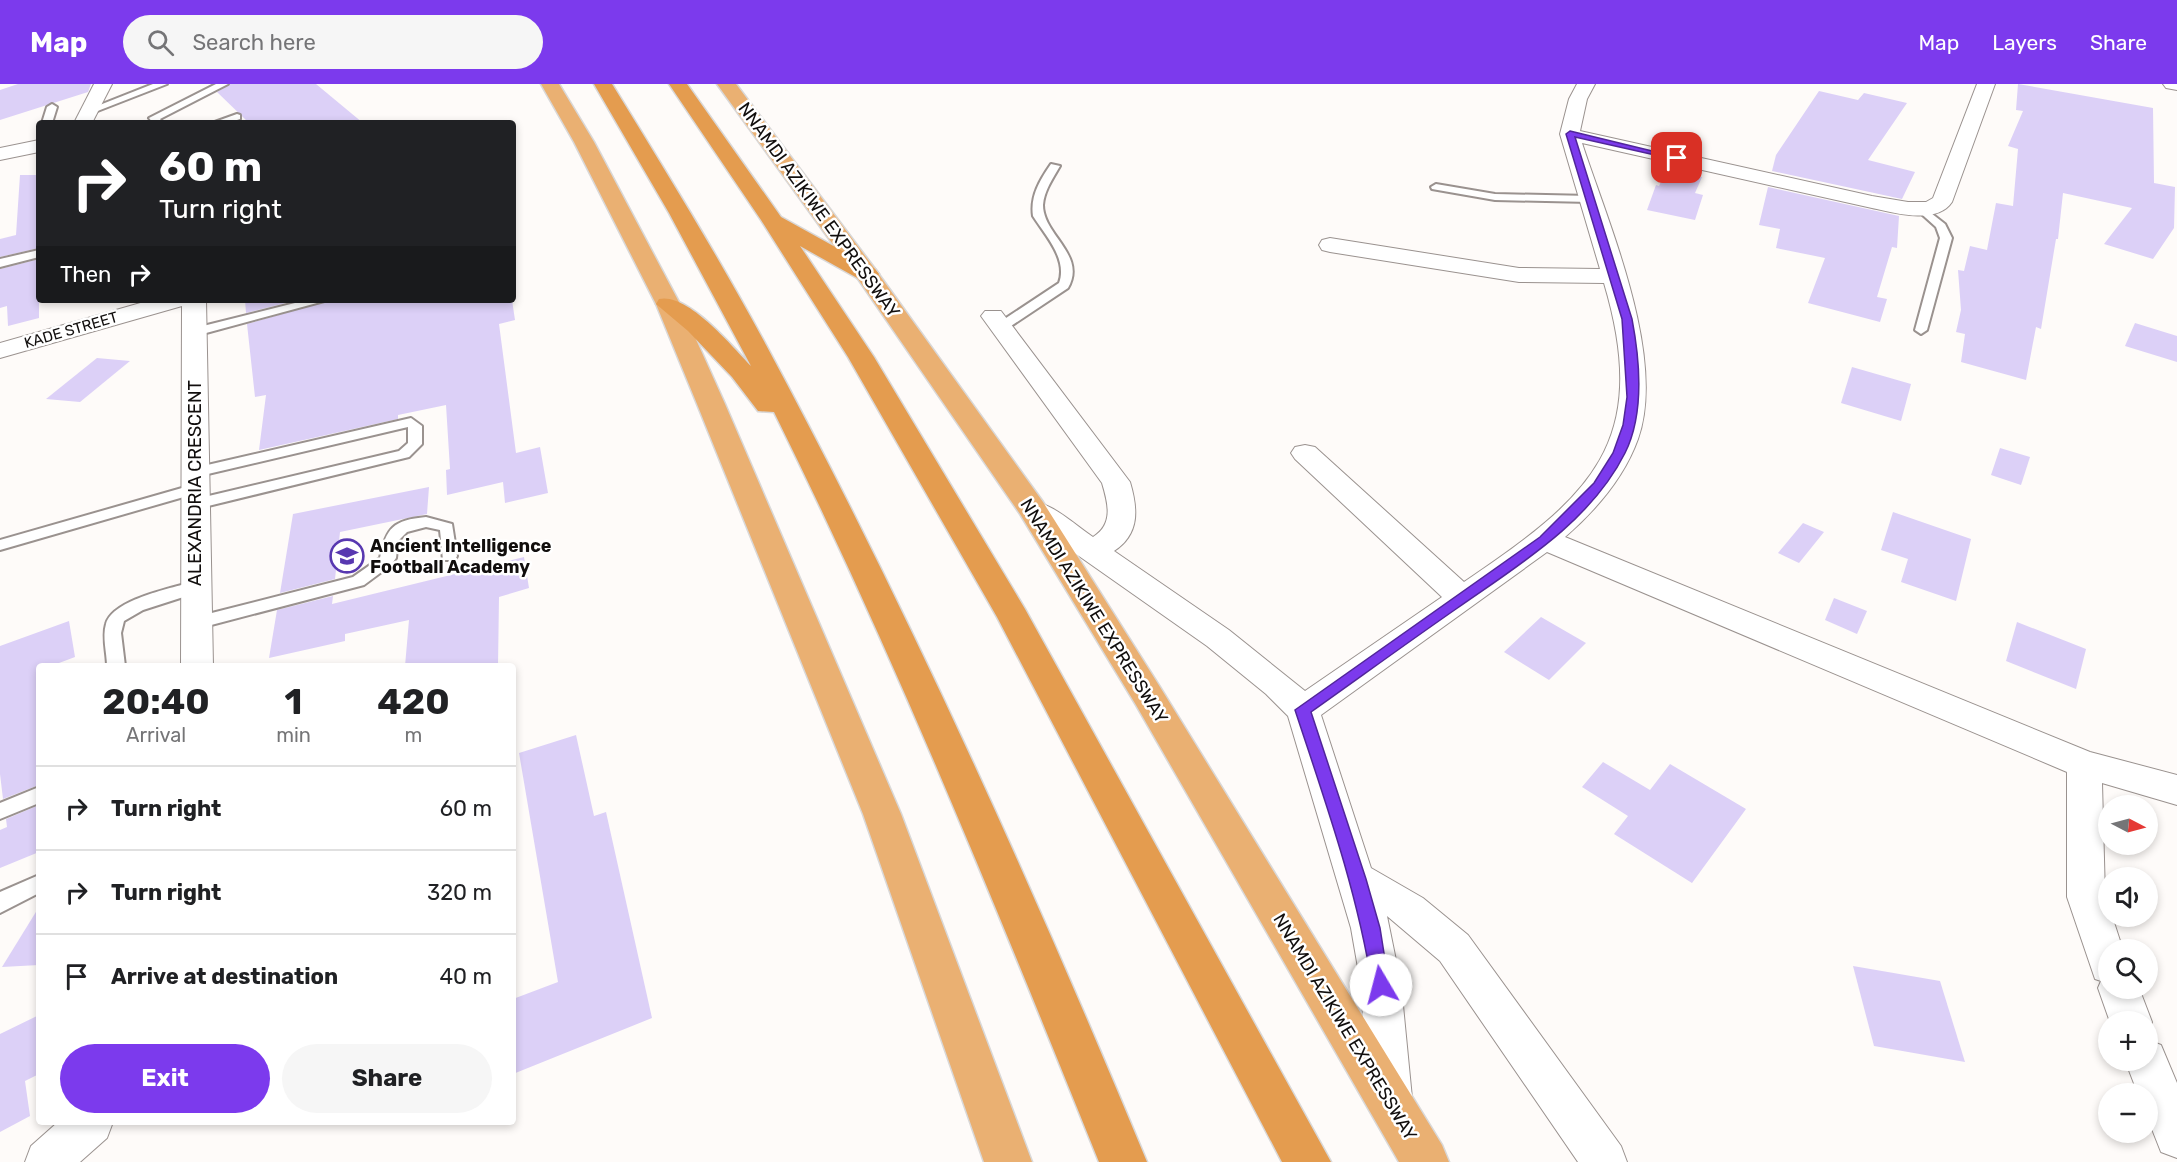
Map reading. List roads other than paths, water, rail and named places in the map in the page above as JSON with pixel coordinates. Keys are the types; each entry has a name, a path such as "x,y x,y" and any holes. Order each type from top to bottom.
{"highway":[{"path":"550,84 584,142 668,304 882,814 1008,1162"},
{"path":"603,84 657,169 794,421 894,629 1123,1162"},
{"path":"678,84 772,220 861,357 1013,617 1307,1162"},
{"name":"NNAMDI AZIKIWE EXPRESSWAY","path":"726,84 867,274 1032,509 1148,696 1425,1162"},
{"path":"772,220 867,274"},
{"path":"668,304 697,326 741,371 774,411 794,421"}],"street":[{"path":"88,116 103,84"},
{"path":"1570,134 1872,202 1922,209 1934,207 1942,202 1986,84"},
{"path":"2172,84 2177,85"},
{"path":"1303,710 1544,540 1599,485 1619,453 1629,425 1633,397 1631,339 1570,134 1579,85"},
{"path":"0,154 36,147"},
{"path":"1330,245 1519,275 1613,276"},
{"name":"KADE STREET","path":"0,351 167,303"},
{"name":"ALEXANDRIA CRESCENT","path":"194,303 196,663"},
{"path":"997,322 1116,482 1122,516 1116,534 1092,551"},
{"path":"1305,453 1462,598"},
{"path":"1032,509 1218,638 1278,685 1303,710 1358,879 1371,928 1381,985 1391,1105"},
{"path":"1544,540 2084,764 2177,790"},
{"path":"2084,764 2086,897 2100,939"},
{"path":"1358,879 1400,901 1431,924 1454,948 1605,1162"},
{"path":"2150,1071 2177,1136"},
{"path":"47,1162 88,1125"}],"lane":[{"path":"88,116 162,84"},
{"path":"156,120 154,118 224,84"},
{"path":"48,120 52,107"},
{"path":"227,120 237,117"},
{"path":"997,322 1064,285 1069,277 1068,265 1038,216 1036,208 1036,198 1055,166"},
{"path":"1436,187 1495,197 1590,199"},
{"path":"1922,209 1941,226 1946,238 1922,330"},
{"path":"0,263 36,254"},
{"path":"195,332 310,303"},
{"path":"0,545 196,488 402,423 411,422 415,426 415,444 404,454 196,488"},
{"path":"196,623 358,581 377,570 388,558 390,540 396,533 428,521 440,523 447,528 449,556"},
{"path":"116,663 114,622 119,615 131,608 196,587"},
{"path":"0,811 36,796"},
{"path":"0,904 9,897 36,885"}],"place":[{"name":"Ancient Intelligence Football Academy","path":"347,556"}]}
